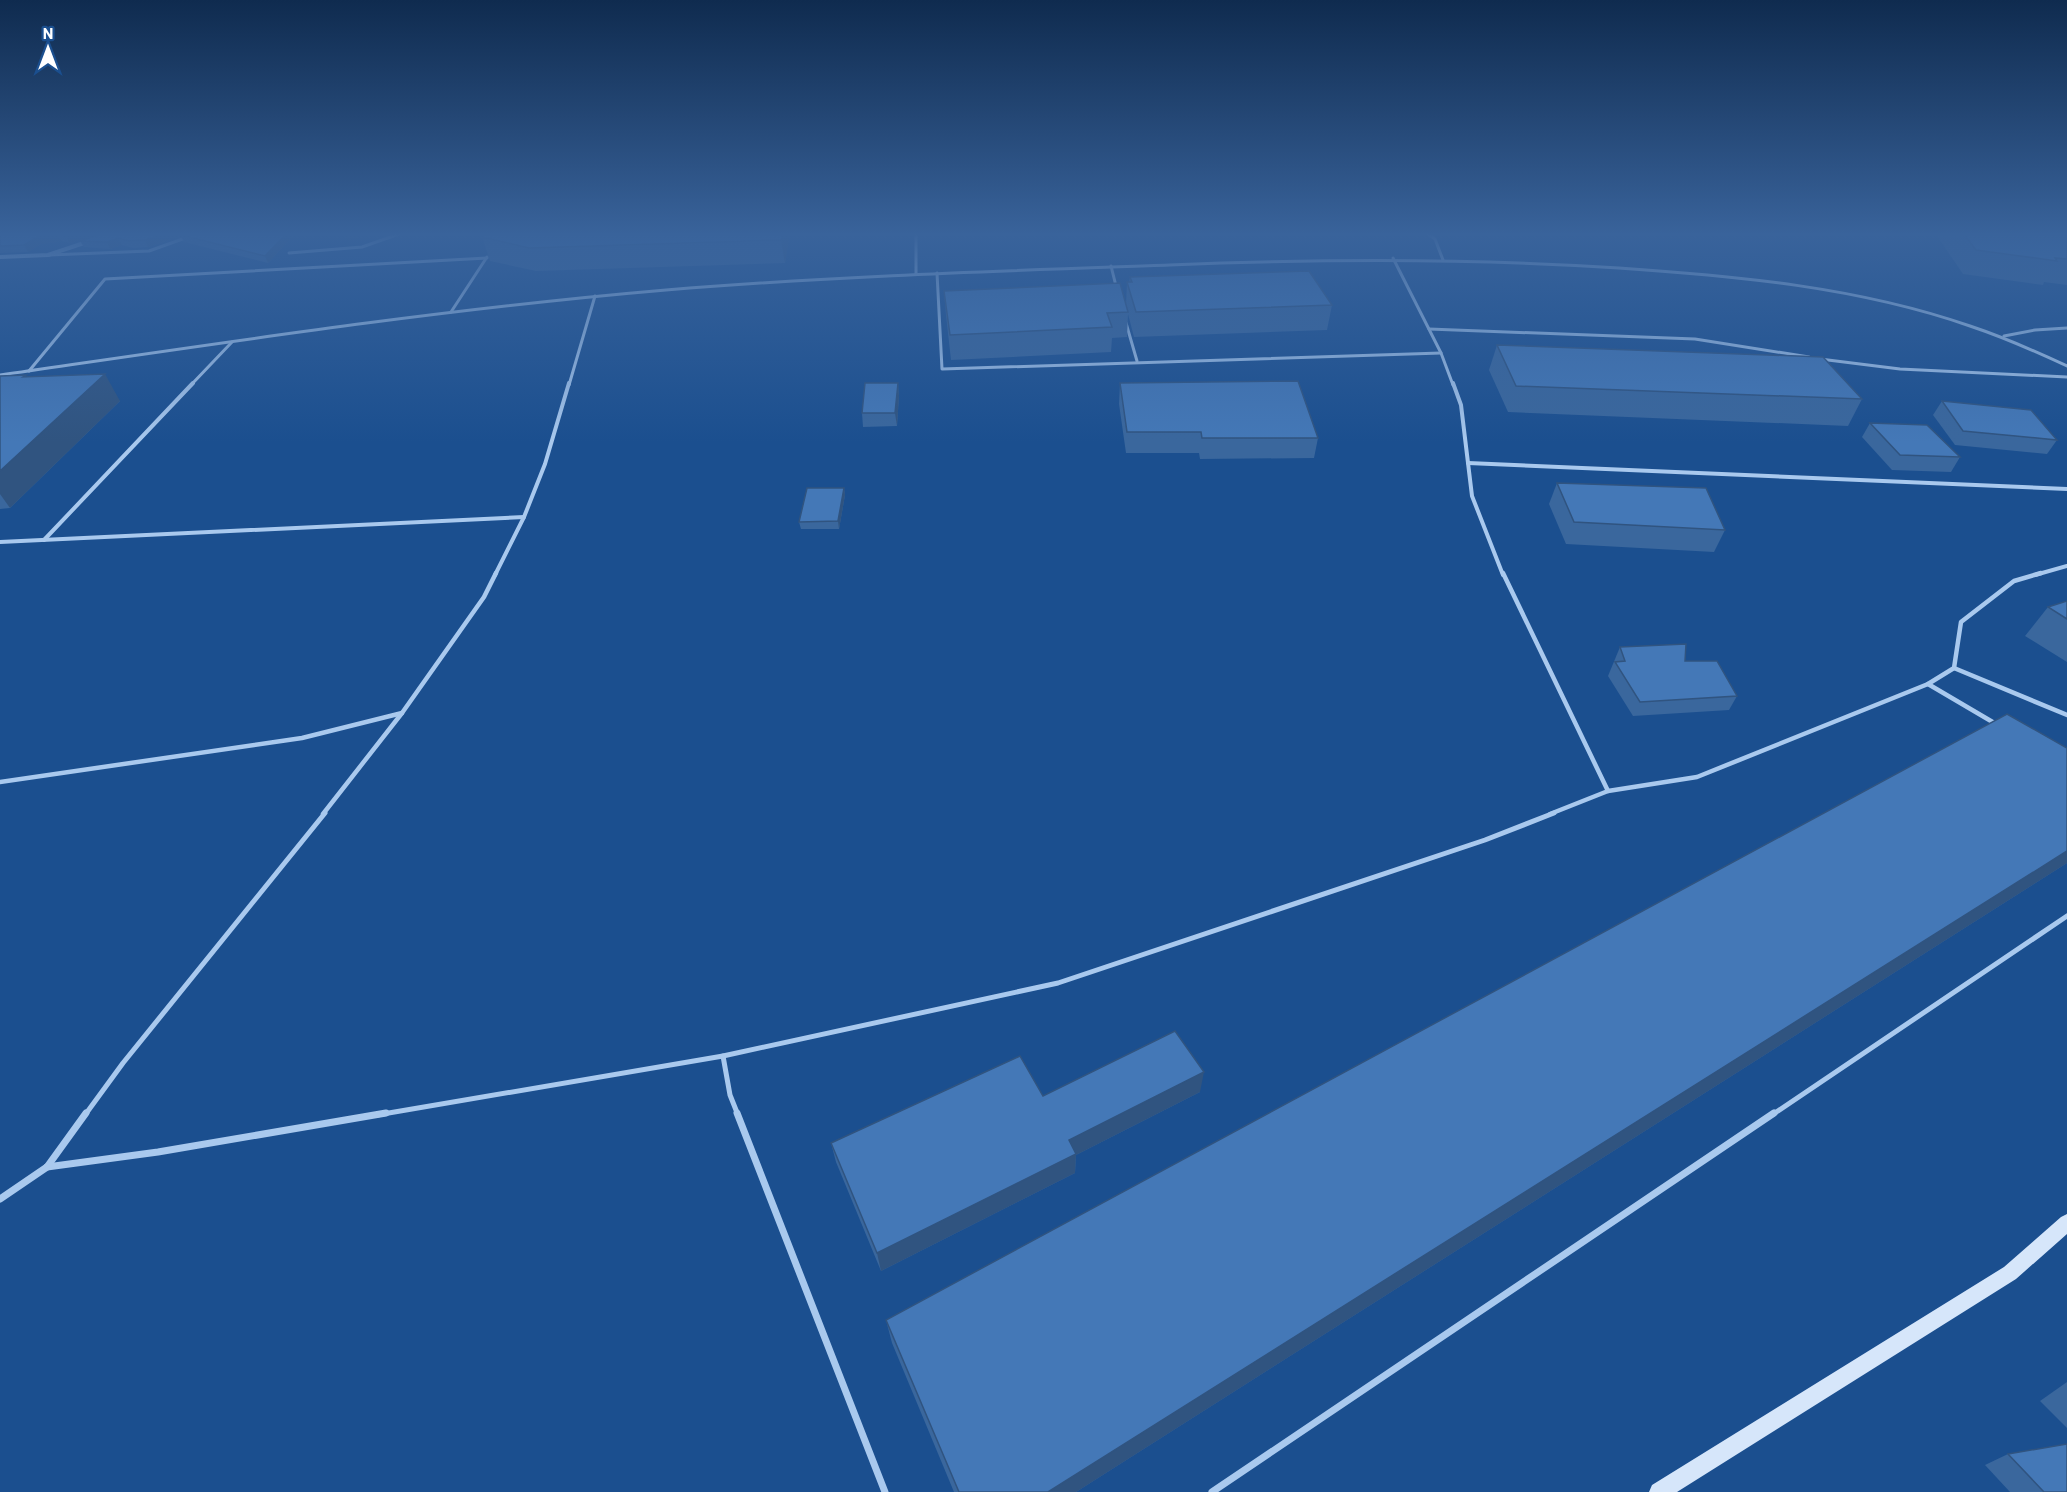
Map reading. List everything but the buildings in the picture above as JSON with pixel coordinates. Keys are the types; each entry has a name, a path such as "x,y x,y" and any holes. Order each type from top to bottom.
{"street":[{"path":"1659,1492 2010,1273 2067,1222"}],"lane":[{"path":"29,370 85,303"},
{"path":"451,312 457,303"},
{"path":"0,375 451,312 535,303"},
{"path":"0,1198 46,1167 123,1063 346,786 402,713 484,597 524,517 546,464 593,303"},
{"path":"939,303 942,369 1442,353"},
{"path":"1416,303 1442,353 1461,405 1472,496 1497,562 1608,791"},
{"path":"1894,303 2003,337 2067,366"},
{"path":"1125,319 1137,361"},
{"path":"2003,337 2035,330 2067,328"},
{"path":"1429,329 1695,339 1837,362 1900,369 2067,377"},
{"path":"44,540 232,342"},
{"path":"1468,463 2067,489"},
{"path":"0,542 524,517"},
{"path":"46,1167 158,1152 723,1056 1058,983 1485,840 1608,791 1697,777 1928,684 1954,668 1961,622 2014,581 2067,566"},
{"path":"1954,668 2067,715"},
{"path":"1928,684 1998,725"},
{"path":"0,782 302,738 402,713"},
{"path":"1212,1492 2067,916"},
{"path":"723,1056 730,1095 885,1492"}]}
